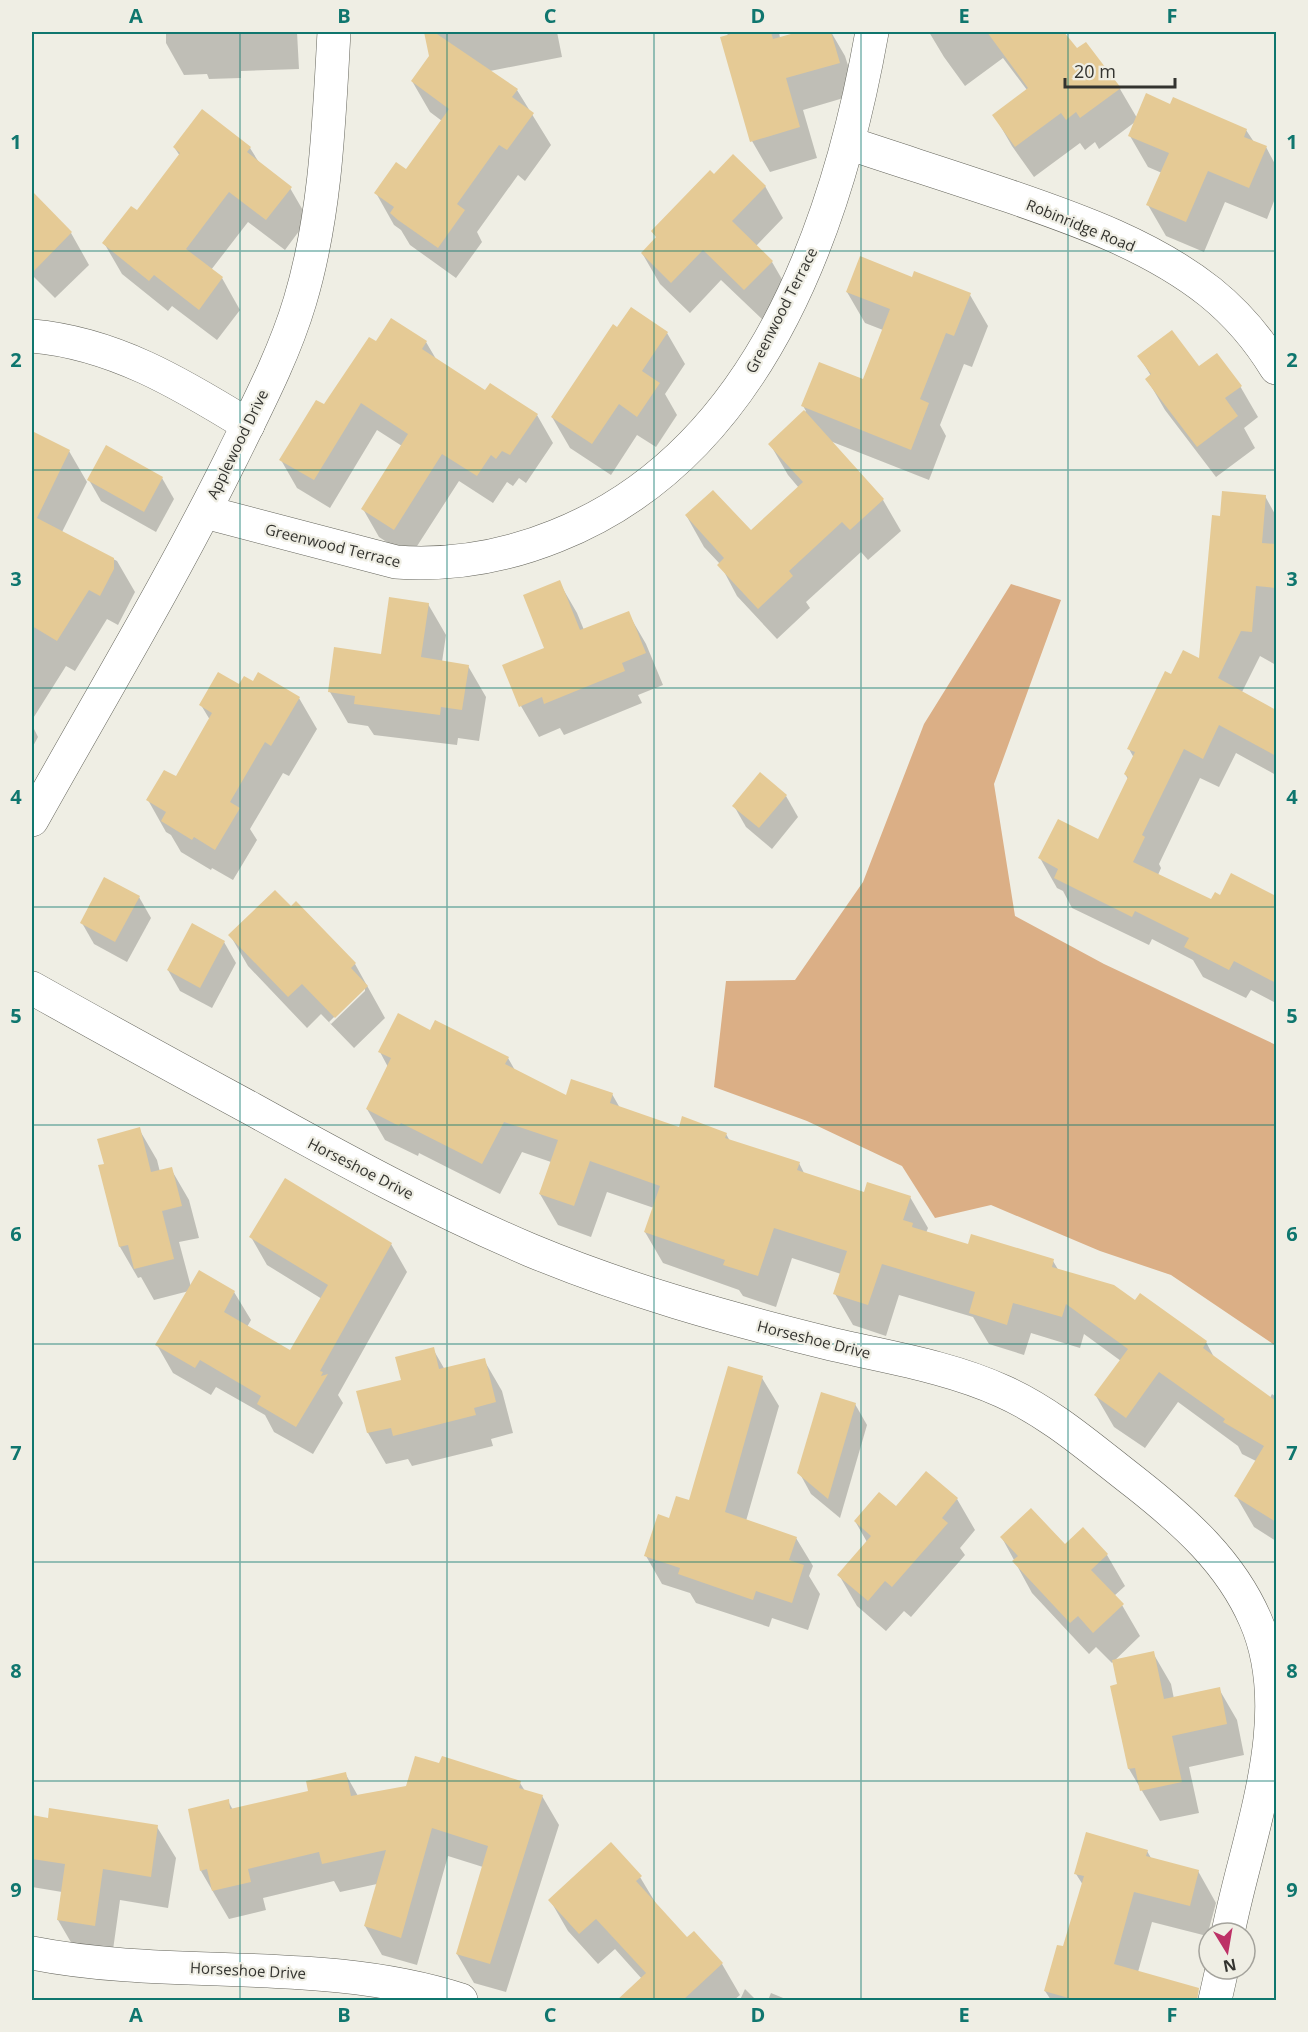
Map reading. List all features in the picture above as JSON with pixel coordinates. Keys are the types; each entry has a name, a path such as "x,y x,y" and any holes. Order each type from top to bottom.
{"street":[{"name":"Applewood Drive","path":"32,820 205,512 248,425 284,343 300,301 316,231 325,159 334,32"},
{"name":"Greenwood Terrace","path":"205,512 396,562 424,564 480,559 525,548 578,528 636,495 686,453 708,430 742,386 771,338 816,241 848,143 862,88 872,32"},
{"name":"Robinridge Road","path":"848,143 1081,222 1154,256 1184,273 1211,293 1252,334 1276,368"},
{"path":"32,336 81,344 117,355 186,386 248,425"},
{"name":"Horseshoe Drive","path":"32,988 329,1152 524,1248 587,1274 665,1299 824,1342 945,1370 1003,1391 1046,1416 1087,1445 1198,1536 1227,1570 1242,1594 1256,1620 1265,1647 1270,1674 1271,1703 1265,1774 1230,1921"},
{"name":"Horseshoe Drive","path":"32,1953 82,1962 131,1966 230,1968 347,1975 404,1984 461,2001"},
{"path":"1215,2001 1219,1981"}],"shaded area":[{"path":"1011,584 1061,600 994,784 1015,916 1104,964 1276,1045 1276,1346 1171,1275 1100,1251 991,1205 935,1218 902,1166 807,1121 714,1087 726,981 795,980 863,882 924,724"}],"building":[{"path":"424,32 434,32 518,89 512,97 534,113 507,150 499,145 457,204 465,210 438,248 398,220 390,213 394,207 374,193 396,162 406,169 449,109 411,81 429,56"},
{"path":"738,32 771,32 773,39 798,32 831,32 840,63 786,78 800,127 750,142 720,37"},
{"path":"987,32 1064,32 1077,48 1086,42 1121,88 1080,118 1076,112 1066,120 1061,113 1015,147 992,115 1028,88"},
{"path":"1146,93 1170,104 1173,97 1247,129 1244,137 1267,146 1249,188 1208,171 1186,222 1146,205 1169,153 1128,136"},
{"path":"202,109 251,147 247,152 292,187 266,220 229,192 186,249 223,277 199,310 154,275 149,281 102,243 131,206 137,210 180,153 173,147"},
{"path":"733,154 766,186 732,221 773,261 744,290 703,250 671,283 641,253 656,237 651,231 710,170 714,174"},
{"path":"32,191 72,232 32,273"},
{"path":"860,256 912,277 914,271 971,293 954,336 946,333 920,399 929,403 911,450 801,406 819,362 863,379 890,309 846,292"},
{"path":"631,307 668,332 642,371 660,383 637,417 619,404 592,444 551,417 613,324 617,327"},
{"path":"391,318 427,341 422,349 485,390 490,383 538,414 510,455 502,451 496,459 491,455 477,476 442,454 394,530 361,509 408,434 361,403 314,480 279,460 316,400 324,404 369,337 376,341"},
{"path":"1172,330 1199,366 1217,353 1242,386 1225,398 1238,416 1197,447 1145,379 1151,374 1137,356"},
{"path":"804,410 884,499 850,530 842,522 789,571 793,576 758,609 717,565 724,558 685,515 713,490 751,530 803,482 768,444"},
{"path":"32,431 70,450 37,518 114,558 114,569 100,596 89,590 57,641 32,626"},
{"path":"106,445 163,477 144,512 87,480"},
{"path":"1222,491 1266,495 1262,543 1276,544 1276,588 1256,586 1252,632 1241,631 1218,678 1276,710 1276,756 1219,725 1203,759 1184,749 1142,835 1145,837 1133,862 1211,899 1215,892 1220,895 1231,873 1276,896 1276,983 1234,961 1229,970 1184,947 1189,938 1135,911 1132,917 1054,878 1058,869 1038,858 1058,819 1098,839 1128,777 1124,774 1135,752 1127,749 1165,671 1171,674 1183,650 1199,658 1212,515 1220,516"},
{"path":"560,580 580,630 629,611 646,653 622,663 625,671 544,704 542,697 519,707 502,665 544,648 523,595"},
{"path":"389,597 429,603 421,657 469,665 462,710 441,707 440,715 354,704 355,696 328,692 334,647 381,654"},
{"path":"218,672 239,684 244,676 253,681 258,672 300,697 271,746 265,742 230,802 240,808 215,850 194,837 192,840 161,821 166,812 146,800 164,770 176,776 212,713 199,705"},
{"path":"760,772 787,795 759,828 732,806"},
{"path":"104,877 140,896 115,942 80,923"},
{"path":"275,890 291,906 296,901 356,963 351,968 368,986 335,1018 302,984 288,997 228,935"},
{"path":"192,923 225,941 200,988 167,970"},
{"path":"398,1013 430,1030 435,1020 509,1057 505,1064 566,1095 571,1079 613,1093 610,1103 679,1127 682,1116 727,1133 725,1138 800,1162 797,1170 864,1192 867,1182 911,1196 903,1220 913,1223 912,1227 968,1244 971,1234 1054,1259 1052,1267 1114,1285 1135,1300 1140,1293 1207,1341 1203,1348 1276,1401 1276,1522 1234,1496 1264,1446 1223,1422 1225,1419 1159,1372 1126,1418 1094,1395 1128,1349 1066,1304 1062,1317 1013,1303 1007,1325 969,1313 975,1292 882,1264 868,1305 833,1294 847,1251 774,1228 758,1276 723,1265 725,1260 644,1232 660,1186 590,1161 574,1206 539,1194 558,1140 504,1122 482,1164 401,1123 399,1126 366,1109 391,1058 378,1052"},
{"path":"140,1127 151,1172 172,1167 182,1206 162,1211 174,1259 134,1269 128,1245 119,1247 98,1165 104,1164 97,1139"},
{"path":"285,1178 392,1243 320,1371 323,1372 321,1376 328,1374 296,1427 257,1404 261,1396 200,1360 195,1368 155,1345 199,1270 235,1291 224,1312 290,1350 328,1285 249,1237"},
{"path":"434,1347 439,1369 485,1358 496,1402 474,1408 476,1415 393,1436 391,1428 367,1433 356,1391 401,1380 395,1357"},
{"path":"728,1366 763,1376 725,1512 797,1537 789,1560 804,1565 792,1603 756,1591 753,1600 678,1574 680,1568 644,1556 658,1514 669,1518 676,1496 689,1500"},
{"path":"821,1392 856,1403 828,1499 797,1473"},
{"path":"926,1471 958,1498 942,1518 948,1523 892,1587 885,1581 868,1601 837,1575 871,1536 854,1521 879,1492 896,1506"},
{"path":"1031,1508 1065,1544 1083,1527 1108,1554 1091,1570 1124,1604 1093,1633 1078,1616 1070,1623 1012,1561 1018,1556 1000,1537"},
{"path":"1154,1651 1164,1699 1220,1687 1227,1724 1172,1736 1182,1782 1140,1791 1135,1768 1128,1769 1110,1686 1117,1684 1112,1660"},
{"path":"415,1756 439,1763 442,1756 521,1781 519,1788 543,1795 490,1964 456,1954 488,1846 432,1828 401,1938 364,1926 386,1850 322,1864 319,1852 248,1869 251,1882 212,1891 207,1869 200,1871 188,1809 229,1799 230,1809 308,1791 306,1781 346,1772 351,1796 406,1786"},
{"path":"49,1808 158,1825 151,1877 103,1869 95,1926 57,1920 65,1864 32,1859 32,1815 48,1818"},
{"path":"1086,1832 1148,1850 1146,1856 1199,1870 1190,1906 1134,1892 1114,1964 1199,1988 1197,2001 1079,2001 1044,1991 1057,1945 1063,1946 1084,1876 1074,1874"},
{"path":"611,1842 642,1876 636,1881 687,1937 694,1931 723,1963 682,2001 616,2001 646,1973 596,1919 579,1934 548,1900"}]}
